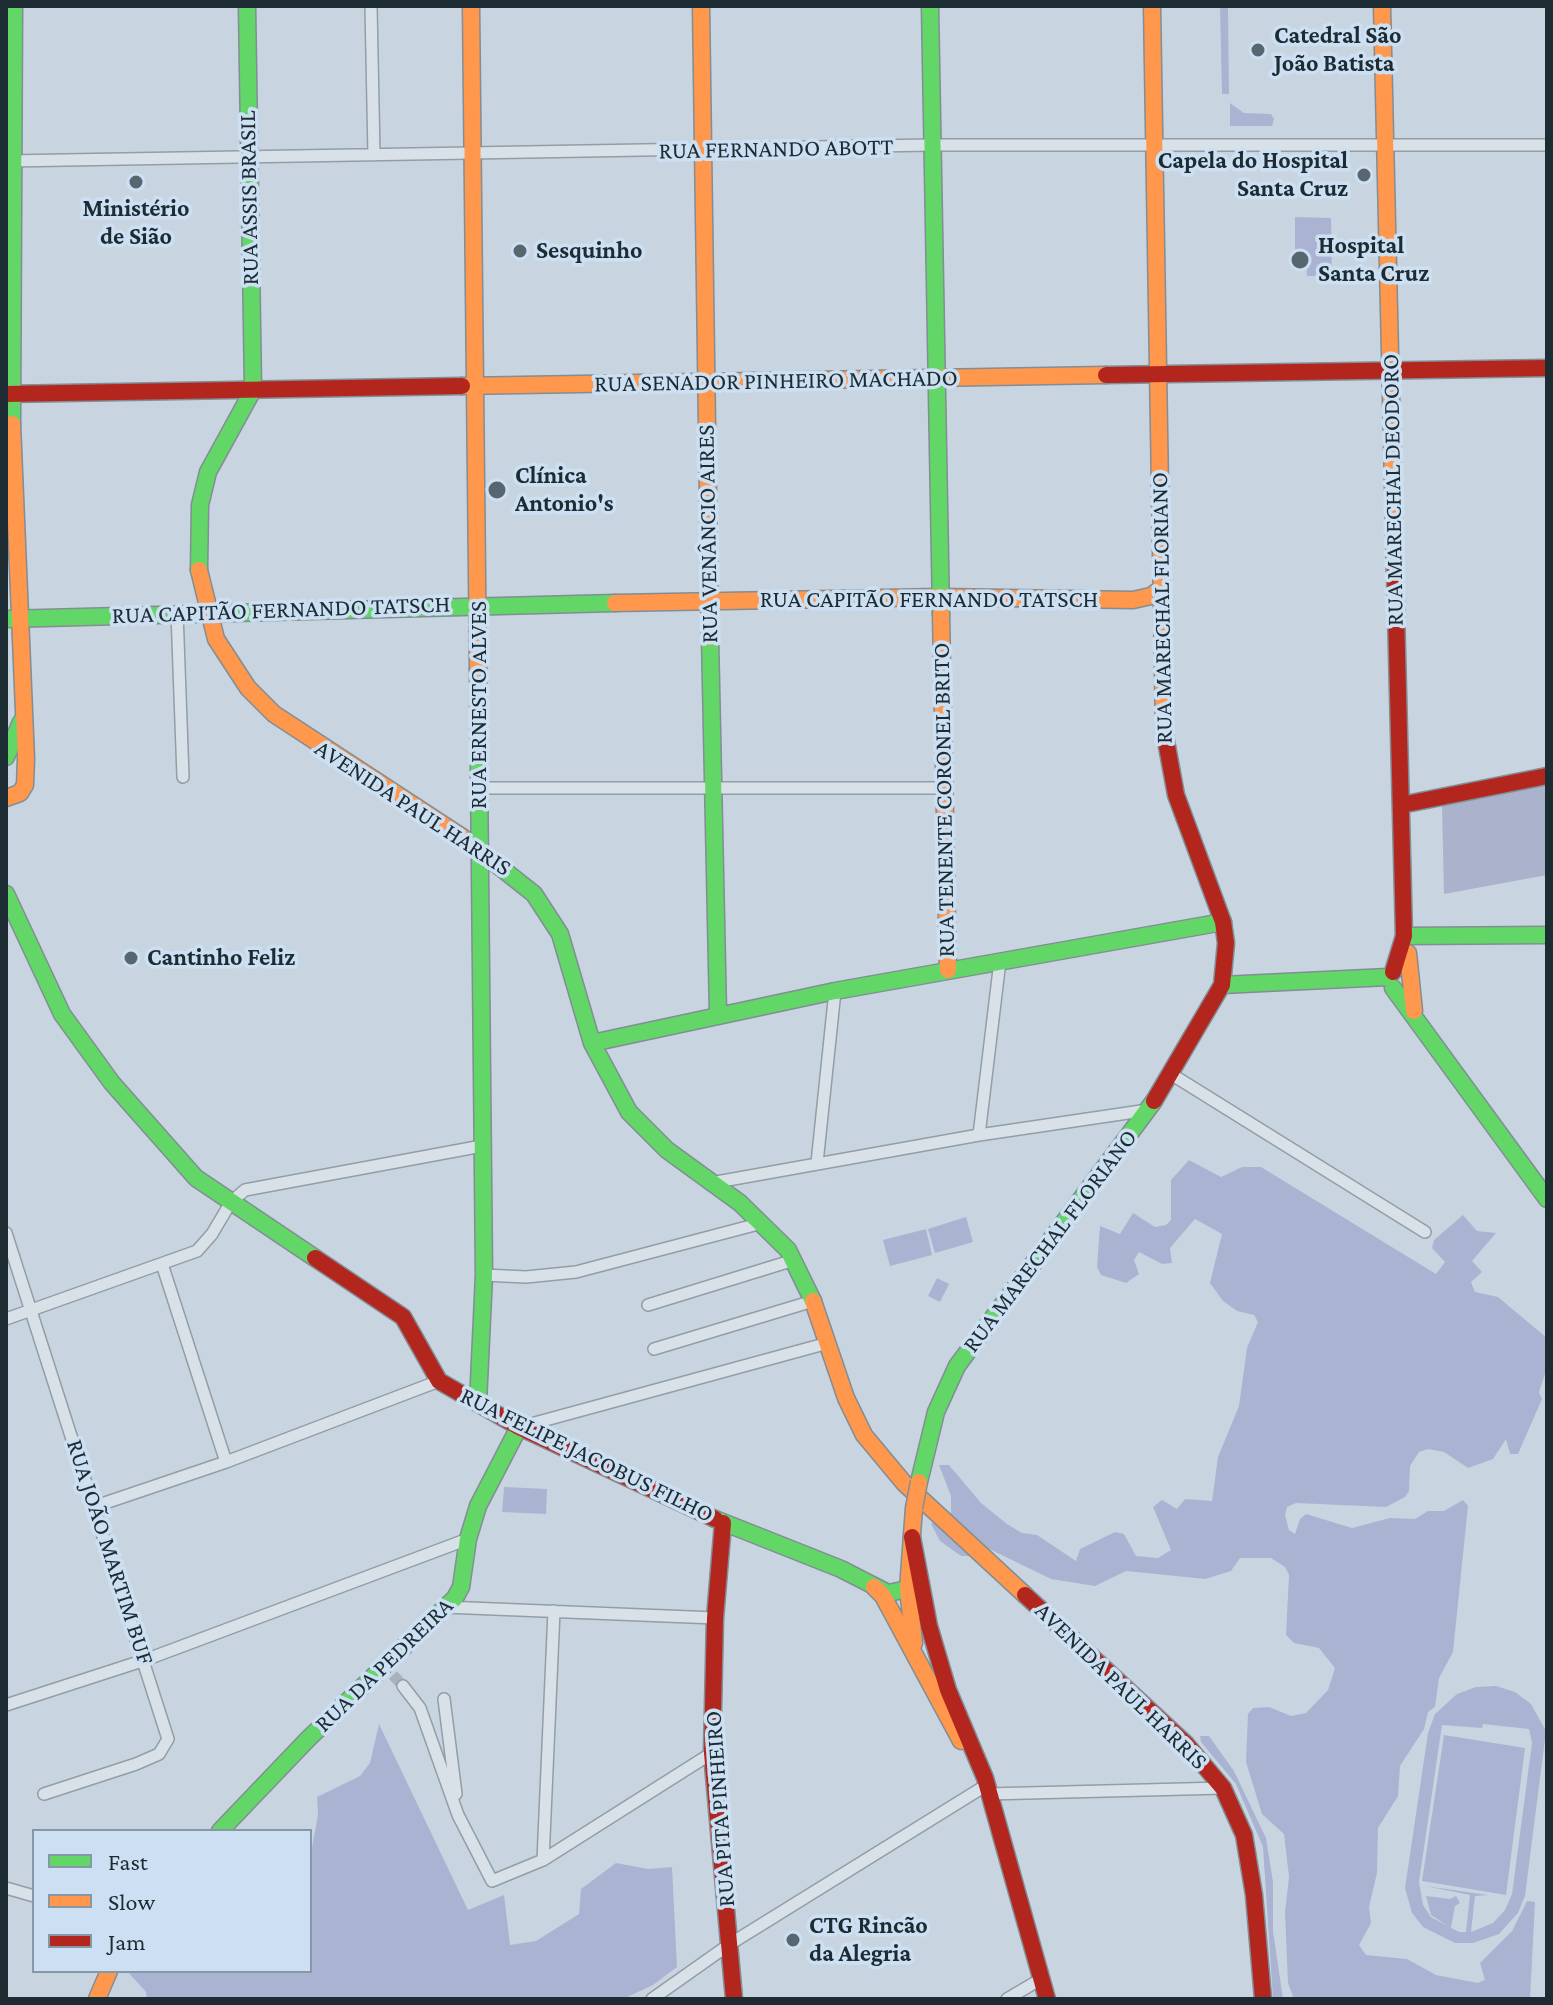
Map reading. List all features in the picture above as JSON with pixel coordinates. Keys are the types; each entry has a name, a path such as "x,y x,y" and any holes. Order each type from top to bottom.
{"main road":[{"path":"6,798 20,793 25,785 23,717 12,619 9,161 14,6"},
{"name":"RUA ASSIS BRASIL","path":"247,6 253,390"},
{"name":"RUA ERNESTO ALVES","path":"471,6 484,1275 478,1403"},
{"name":"RUA VENÂNCIO AIRES","path":"701,6 704,382 718,1014"},
{"name":"RUA TENENTE CORONEL BRITO","path":"930,6 948,970"},
{"name":"RUA MARECHAL FLORIANO","path":"916,1657 908,1589 912,1537 922,1506 922,1465 936,1412 957,1366 1148,1110 1222,985 1226,943 1223,922 1167,769 1164,744 1152,6"},
{"name":"RUA MARECHAL DEODORO","path":"1382,6 1401,805 1412,936 1395,980"},
{"name":"RUA SENADOR PINHEIRO MACHADO","path":"9,394 1547,368"},
{"name":"AVENIDA PAUL HARRIS","path":"253,390 208,472 200,505 199,572 207,611 230,664 274,714 480,849 519,878 546,909 567,954 592,1043 637,1123 762,1223 794,1260 813,1301 846,1398 864,1435 922,1506 1186,1744 1223,1788 1235,1810 1246,1848 1254,1895 1263,1999"},
{"name":"RUA CAPITÃO FERNANDO TATSCH","path":"1133,600 1151,596 1162,588"},
{"name":"RUA CAPITÃO FERNANDO TATSCH","path":"12,619 207,611 940,597 1133,600 1157,605 1163,613"},
{"path":"6,757 23,717"},
{"path":"1401,805 1547,776"},
{"name":"RUA FELIPE JACOBUS FILHO","path":"6,894 62,1014 87,1051 179,1161 231,1202 403,1317 439,1381 519,1427 723,1523 869,1581 888,1593"},
{"path":"592,1043 835,991 1223,922"},
{"path":"1395,980 1412,936 1547,935"},
{"path":"1408,953 1412,1009"},
{"path":"1222,985 1395,980"},
{"path":"1395,980 1412,1009 1547,1199"},
{"name":"RUA DA PEDREIRA","path":"222,1829 389,1670 461,1587 468,1539 488,1484 519,1427"},
{"name":"RUA PITA PINHEIRO","path":"723,1523 715,1618 712,1753 734,1999"},
{"path":"912,1537 929,1626 954,1716"},
{"path":"869,1581 883,1596 916,1657 954,1716 986,1788 1047,1999"},
{"path":"908,1589 888,1593 911,1623 948,1690"},
{"path":"97,1999 108,1973"}],"street":[{"path":"371,6 374,155"},
{"name":"RUA FERNANDO ABOTT","path":"9,161 471,152 701,152 931,145 1547,145"},
{"path":"177,612 183,777"},
{"path":"479,788 715,785 946,788"},
{"path":"979,1135 1000,961"},
{"path":"817,1163 835,991"},
{"path":"1171,1074 1425,1232"},
{"path":"711,1183 979,1135 1148,1110"},
{"path":"6,1319 200,1249 231,1202 257,1187 482,1146"},
{"path":"484,1275 526,1277 576,1272 762,1223"},
{"name":"RUA JOÃO MARTIM BUF","path":"6,1233 167,1727 165,1747 136,1764 44,1794"},
{"path":"648,1305 794,1260"},
{"path":"162,1264 226,1462"},
{"path":"654,1349 813,1301"},
{"path":"519,1427 828,1343"},
{"path":"96,1506 226,1462 439,1381"},
{"path":"6,1705 145,1660 468,1539"},
{"path":"445,1607 715,1618"},
{"path":"543,1860 554,1611"},
{"path":"403,1686 420,1708 458,1815 489,1879 497,1880 543,1860 712,1753"},
{"path":"444,1699 458,1815"},
{"path":"652,1999 730,1944 986,1788 1223,1788"},
{"path":"6,1888 32,1895"},
{"path":"1007,1999 1041,1979"}],"shaded area":[{"path":"1220,6 1228,6 1229,94 1222,94"},
{"path":"1230,103 1244,113 1271,114 1274,119 1272,126 1230,126"},
{"path":"1295,217 1331,218 1332,276 1307,276 1306,260 1295,260"},
{"path":"1547,784 1547,875 1444,894 1442,804"},
{"path":"1189,1160 1221,1177 1242,1167 1261,1167 1436,1274 1445,1262 1432,1248 1434,1240 1463,1215 1477,1231 1496,1233 1472,1261 1482,1272 1471,1282 1475,1292 1498,1297 1547,1338 1547,1368 1539,1392 1542,1399 1518,1454 1510,1454 1506,1439 1493,1459 1468,1468 1444,1452 1428,1449 1419,1452 1410,1466 1409,1491 1405,1497 1386,1507 1296,1503 1287,1507 1285,1515 1289,1530 1295,1534 1300,1519 1306,1514 1352,1528 1390,1518 1415,1519 1428,1511 1444,1511 1463,1500 1468,1506 1453,1652 1439,1678 1435,1707 1428,1712 1424,1729 1400,1766 1398,1796 1378,1828 1377,1873 1369,1907 1371,1923 1359,1945 1366,1955 1407,1959 1436,1975 1478,1983 1485,1980 1480,1963 1512,1931 1527,1901 1535,1902 1530,1999 1294,1999 1288,1983 1285,1912 1289,1877 1284,1834 1262,1814 1246,1762 1248,1714 1253,1708 1269,1707 1291,1716 1306,1713 1328,1690 1335,1668 1319,1648 1294,1643 1286,1635 1289,1575 1285,1567 1271,1558 1240,1558 1231,1571 1205,1579 1126,1571 1095,1586 1051,1579 973,1541 969,1556 961,1556 940,1541 931,1524 937,1518 951,1521 951,1496 939,1465 949,1465 981,1503 1007,1524 1022,1533 1037,1535 1076,1561 1080,1549 1115,1532 1124,1534 1136,1556 1158,1558 1171,1550 1153,1507 1162,1500 1177,1509 1185,1499 1212,1501 1218,1457 1239,1406 1247,1348 1258,1322 1254,1315 1237,1311 1223,1301 1210,1283 1222,1234 1195,1219 1170,1248 1172,1263 1162,1264 1139,1252 1134,1260 1139,1274 1126,1283 1101,1275 1097,1267 1100,1226 1120,1234 1133,1213 1155,1227 1166,1225 1171,1220 1171,1180"},
{"path":"966,1217 973,1242 935,1253 928,1229"},
{"path":"926,1229 932,1255 890,1266 883,1240"},
{"path":"937,1278 949,1284 940,1302 928,1296"},
{"path":"504,1487 547,1489 546,1514 502,1512"},
{"path":"1496,1686 1515,1692 1531,1704 1546,1731 1525,1896 1518,1913 1499,1934 1473,1943 1455,1943 1423,1927 1412,1913 1405,1888 1428,1733 1435,1714 1457,1694 1476,1687","holes":["1483,1724 1529,1729 1532,1743 1512,1894 1505,1910 1493,1923 1471,1932 1475,1896 1488,1895 1425,1886 1470,1895 1466,1932 1459,1932 1431,1917 1423,1905 1419,1882 1442,1725 1482,1728"]},
{"path":"379,1724 468,1910 504,1895 510,1945 536,1941 579,1914 581,1889 616,1863 648,1869 672,1867 677,1967 653,1985 623,1999 147,1999 146,1992 129,1973 312,1973 312,1848 318,1815 317,1797 360,1776 370,1763"},
{"path":"1444,1735 1525,1748 1506,1895 1422,1881"},
{"path":"1200,1736 1209,1736 1234,1771 1266,1838 1273,1882 1273,1931 1283,1999 1273,1999 1263,1847 1236,1784 1201,1742"},
{"path":"1426,1896 1450,1899 1456,1896 1460,1903 1455,1906 1451,1928 1431,1915"}],"tunnel":[{"path":"393,1675 403,1686"}],"traffic: fast":[{"path":"12,424 14,6"},
{"path":"199,570 200,505 208,472 253,390 247,6"},
{"path":"930,6 941,614"},
{"path":"6,619 615,603"},
{"path":"710,637 718,1014"},
{"path":"478,669 484,1275 478,1403"},
{"path":"6,757 21,722"},
{"path":"462,837 534,894 560,934 592,1043 629,1112 667,1150 740,1203 788,1250 813,1301"},
{"path":"6,894 62,1014 112,1083 196,1178 315,1258"},
{"path":"592,1043 835,991 1223,922"},
{"path":"1404,936 1547,935"},
{"path":"1222,985 1388,977"},
{"path":"1393,988 1547,1199"},
{"path":"919,1482 936,1412 957,1366 1154,1101"},
{"path":"222,1829 308,1739 455,1598 461,1587 468,1539 478,1506 519,1427"},
{"path":"715,1519 841,1569 888,1593 908,1589"}],"traffic: slow":[{"path":"471,6 478,669"},
{"path":"701,6 710,637"},
{"path":"1152,6 1164,730"},
{"path":"1382,6 1395,571"},
{"path":"462,386 1106,375"},
{"path":"6,798 20,793 25,785 26,759 12,424"},
{"path":"199,570 216,639 248,688 274,714 462,837"},
{"path":"615,603 940,597 1133,600 1151,596 1162,588"},
{"path":"941,614 948,970"},
{"path":"1408,953 1414,1011"},
{"path":"813,1301 846,1398 864,1435 904,1483 1025,1595"},
{"path":"914,1508 919,1482"},
{"path":"914,1508 908,1589 914,1643"},
{"path":"874,1587 883,1596 961,1741"},
{"path":"97,1999 108,1973"}],"traffic: jam":[{"path":"1106,375 1547,368"},
{"path":"6,394 462,386"},
{"path":"1393,972 1404,936 1395,571"},
{"path":"1154,1101 1222,985 1226,943 1223,922 1176,795 1164,730"},
{"path":"1401,805 1547,776"},
{"path":"315,1258 403,1317 439,1381 519,1427 715,1519"},
{"path":"723,1523 715,1618 712,1753 734,1999"},
{"path":"912,1537 929,1626 948,1690 985,1778 1047,1999"},
{"path":"1025,1595 1186,1744 1223,1788 1244,1835 1254,1895 1263,1999"}],"place":[{"name":"Catedral São João Batista","path":"1258,50"},
{"name":"Capela do Hospital Santa Cruz","path":"1364,175"},
{"name":"Ministério de Sião","path":"136,182"},
{"name":"Sesquinho","path":"520,251"},
{"name":"Hospital Santa Cruz","path":"1300,260"},
{"name":"Clínica Antonio's","path":"497,490"},
{"name":"Cantinho Feliz","path":"131,958"},
{"name":"CTG Rincão da Alegria","path":"793,1940"}]}
